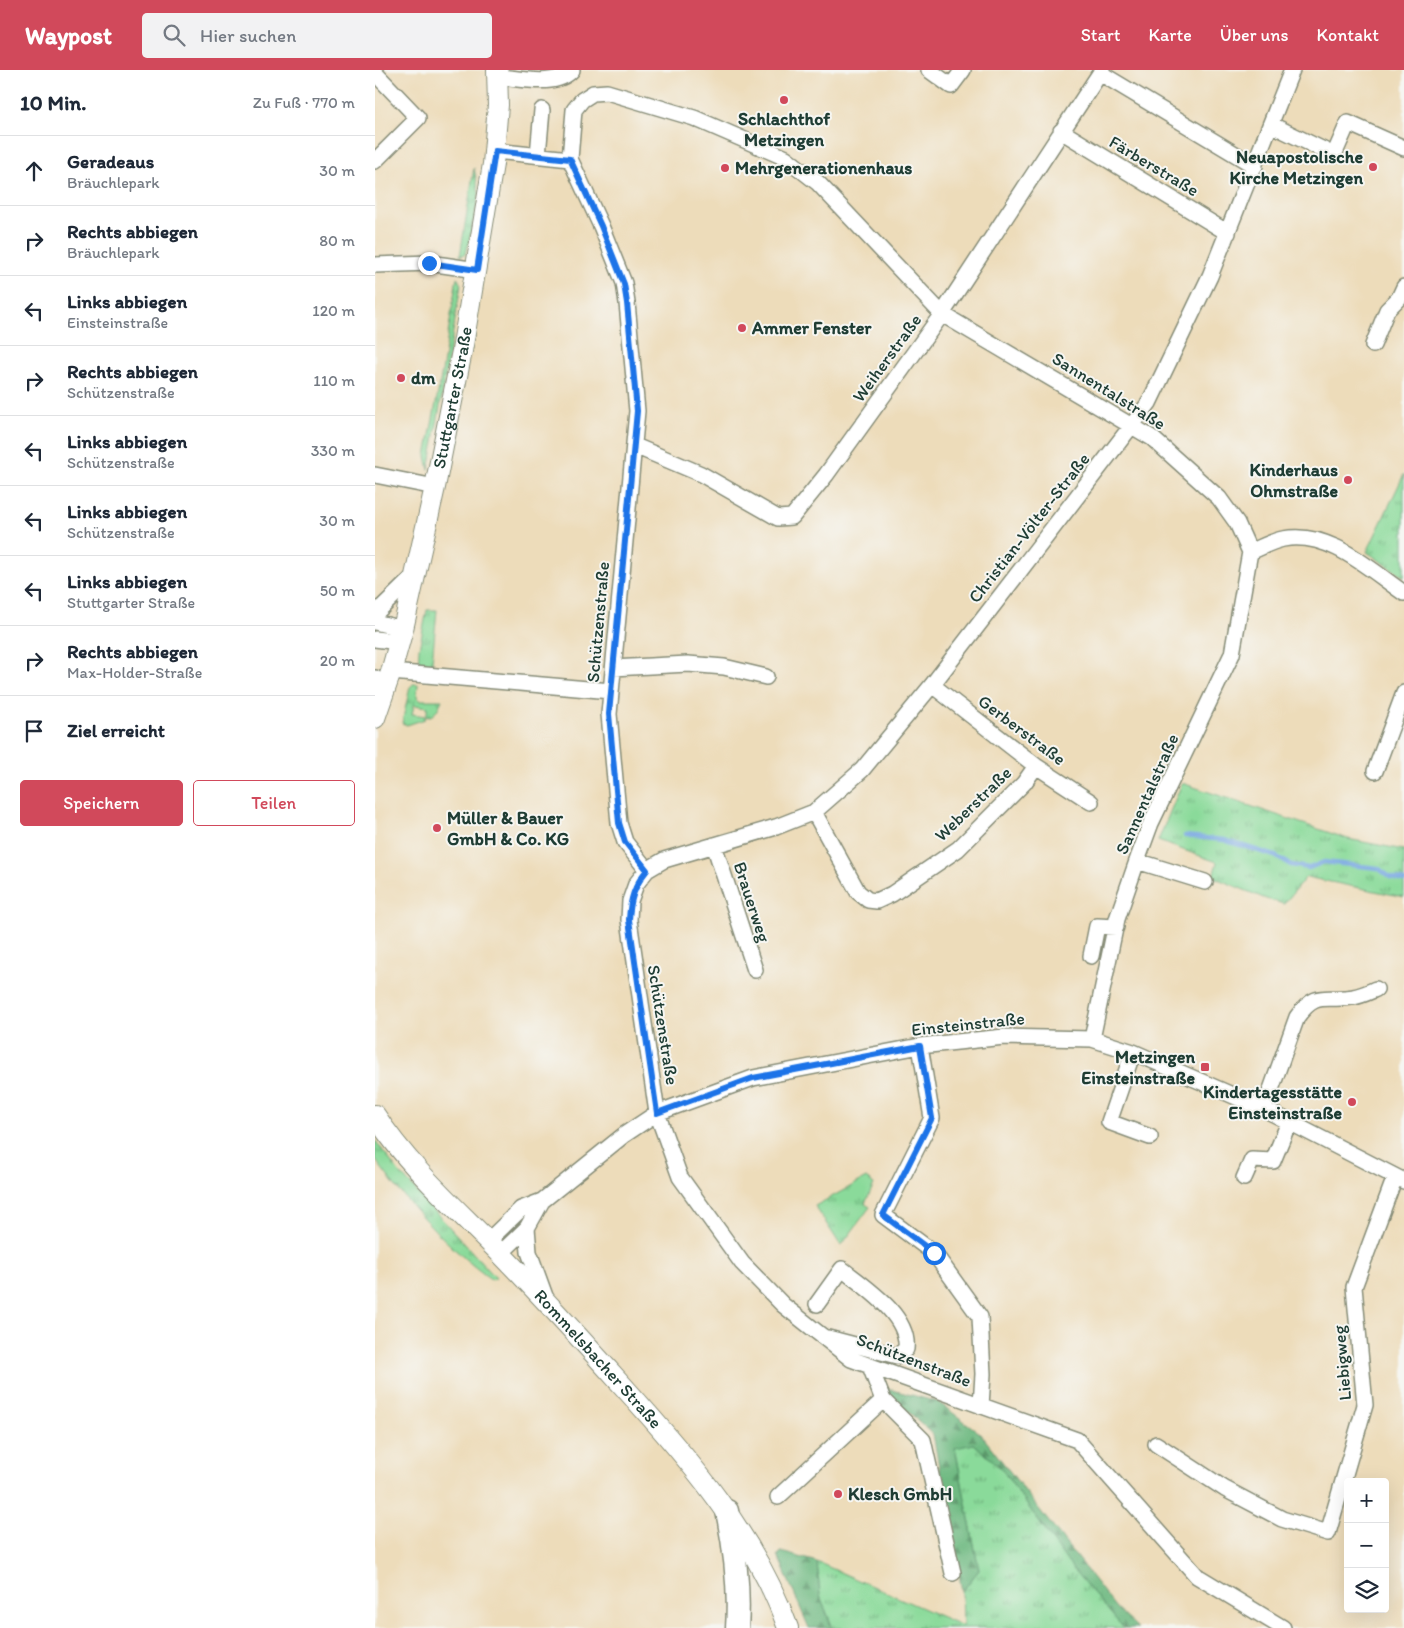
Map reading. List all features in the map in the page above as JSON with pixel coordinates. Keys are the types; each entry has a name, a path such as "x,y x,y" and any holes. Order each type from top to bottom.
{"highway":[{"path":"727,1511 736,1556 739,1605 737,1628"}],"main road":[{"name":"Stuttgarter Straße","path":"378,709 383,675 401,635 435,487 477,270 495,151 497,74"},
{"name":"Rommelsbacher Straße","path":"375,1115 411,1164 547,1301 673,1442 727,1511 767,1582 788,1628"}],"street":[{"path":"497,74 555,80 566,76 572,70"},
{"path":"929,70 951,86 963,70"},
{"name":"Christian-Völter-Straße","path":"647,870 664,860 776,827 814,812 863,770 932,685 1149,403 1210,276 1292,70"},
{"path":"1101,71 1255,166"},
{"name":"Weiherstraße","path":"635,446 701,474 778,518 792,517 801,509 942,314 1101,71"},
{"path":"375,74 418,118 375,161"},
{"name":"Sannentalstraße","path":"593,93 607,92 694,118 786,158 818,184 942,314 1133,424 1184,465 1219,498 1237,523 1250,552 1232,654 1151,823 1137,861 1116,926 1092,1039"},
{"name":"Schützenstraße","path":"593,93 582,100 574,110 570,159 601,226 624,284 637,411 609,714 619,823 625,842 647,870 636,884 630,901 629,920 657,1113 680,1177 728,1245 783,1305 851,1359 1077,1440 1197,1576 1283,1628"},
{"path":"538,155 542,110"},
{"path":"1271,125 1334,155 1348,123 1404,148"},
{"name":"Färberstraße","path":"1061,131 1228,233"},
{"path":"495,151 570,159"},
{"path":"375,264 391,266 429,263 477,270"},
{"path":"1373,345 1387,310 1399,298 1404,287"},
{"path":"375,475 435,487"},
{"path":"1250,552 1282,539 1302,538 1324,542 1345,552 1404,593"},
{"path":"375,614 413,577"},
{"path":"375,622 401,635"},
{"path":"375,639 401,635"},
{"path":"613,668 689,664 724,667 766,677"},
{"path":"383,675 611,691"},
{"name":"Gerberstraße","path":"932,685 1036,766 1091,802"},
{"path":"1375,771 1404,693"},
{"name":"Weberstraße","path":"814,812 858,892 867,900 877,901 892,894 958,850 1024,783 1036,766"},
{"name":"Brauerweg","path":"714,844 755,970"},
{"path":"1137,861 1205,882"},
{"path":"1091,956 1097,926 1116,926"},
{"path":"1264,1109 1297,1017 1307,1004 1325,998 1353,998 1376,989"},
{"name":"Einsteinstraße","path":"494,1248 521,1209 542,1201 617,1141 657,1113 753,1078 920,1046 1004,1037 1092,1039 1133,1052 1264,1109 1400,1179"},
{"path":"920,1046 932,1118 883,1215 934,1253 980,1317 983,1374 981,1406"},
{"path":"1133,1052 1109,1122 1149,1137"},
{"path":"1244,1178 1252,1160 1273,1161 1289,1122"},
{"name":"Liebigweg","path":"1156,1444 1241,1498 1282,1519 1328,1534 1365,1405 1354,1288 1400,1179"},
{"name":"Einsteinstraße","path":"494,1248 530,1224 542,1201"},
{"path":"530,1224 529,1252 547,1301"},
{"path":"817,1304 842,1269 886,1303 907,1339 906,1349 897,1356 822,1336"},
{"path":"870,1366 883,1400 923,1440 953,1573"},
{"path":"778,1497 883,1400"}],"green space":[{"path":"474,168 479,194 467,250 465,254 460,256"},
{"path":"457,277 461,285 429,470 426,456"},
{"path":"1404,474 1404,577 1367,552"},
{"path":"427,610 437,610 431,672 418,671 419,649"},
{"path":"413,684 418,684 417,697 420,700 442,700 438,709 426,717 428,707 414,705 412,714 425,716 425,719 407,725 402,723 410,687"},
{"path":"1182,783 1348,839 1404,850 1404,897 1306,877 1284,904 1266,899 1213,877 1217,862 1158,841"},
{"path":"375,1140 398,1171 496,1278 492,1280 461,1255 399,1191 375,1159"},
{"path":"866,1178 874,1184 865,1204 870,1207 841,1246 815,1206"},
{"path":"881,1387 938,1402 980,1433 1116,1608 1138,1628 1124,1628 1119,1623 1072,1568 1001,1468 974,1444 955,1448 979,1570 962,1591 933,1434"},
{"path":"974,1444 1001,1468 1072,1568 1124,1628 833,1628 820,1596 817,1562 963,1626 962,1591 979,1570 955,1447"},
{"path":"781,1552 817,1562 820,1596 832,1628 809,1628 778,1556"}],"waterway":[{"path":"1185,836 1224,840 1275,856 1291,865 1309,868 1324,862 1378,868 1390,877 1404,881"}],"place":[{"name":"Schlachthof Metzingen","path":"784,100"},
{"name":"Neuapostolische Kirche Metzingen","path":"1373,167"},
{"name":"Mehrgenerationenhaus","path":"725,168"},
{"name":"Ammer Fenster","path":"742,328"},
{"name":"dm","path":"401,378"},
{"name":"Kinderhaus Ohmstraße","path":"1348,480"},
{"name":"Müller & Bauer GmbH & Co. KG","path":"437,828"},
{"name":"Metzingen Einsteinstraße","path":"1205,1067"},
{"name":"Kindertagesstätte Einsteinstraße","path":"1352,1102"},
{"name":"Klesch GmbH","path":"838,1494"}],"route":[{"path":"429,263 455,265 477,270 495,151 538,155 570,159 601,226 624,284 637,411 609,714 619,823 625,842 647,870 636,884 630,901 629,920 657,1113 753,1078 920,1046 932,1118 883,1215 934,1253"}]}
